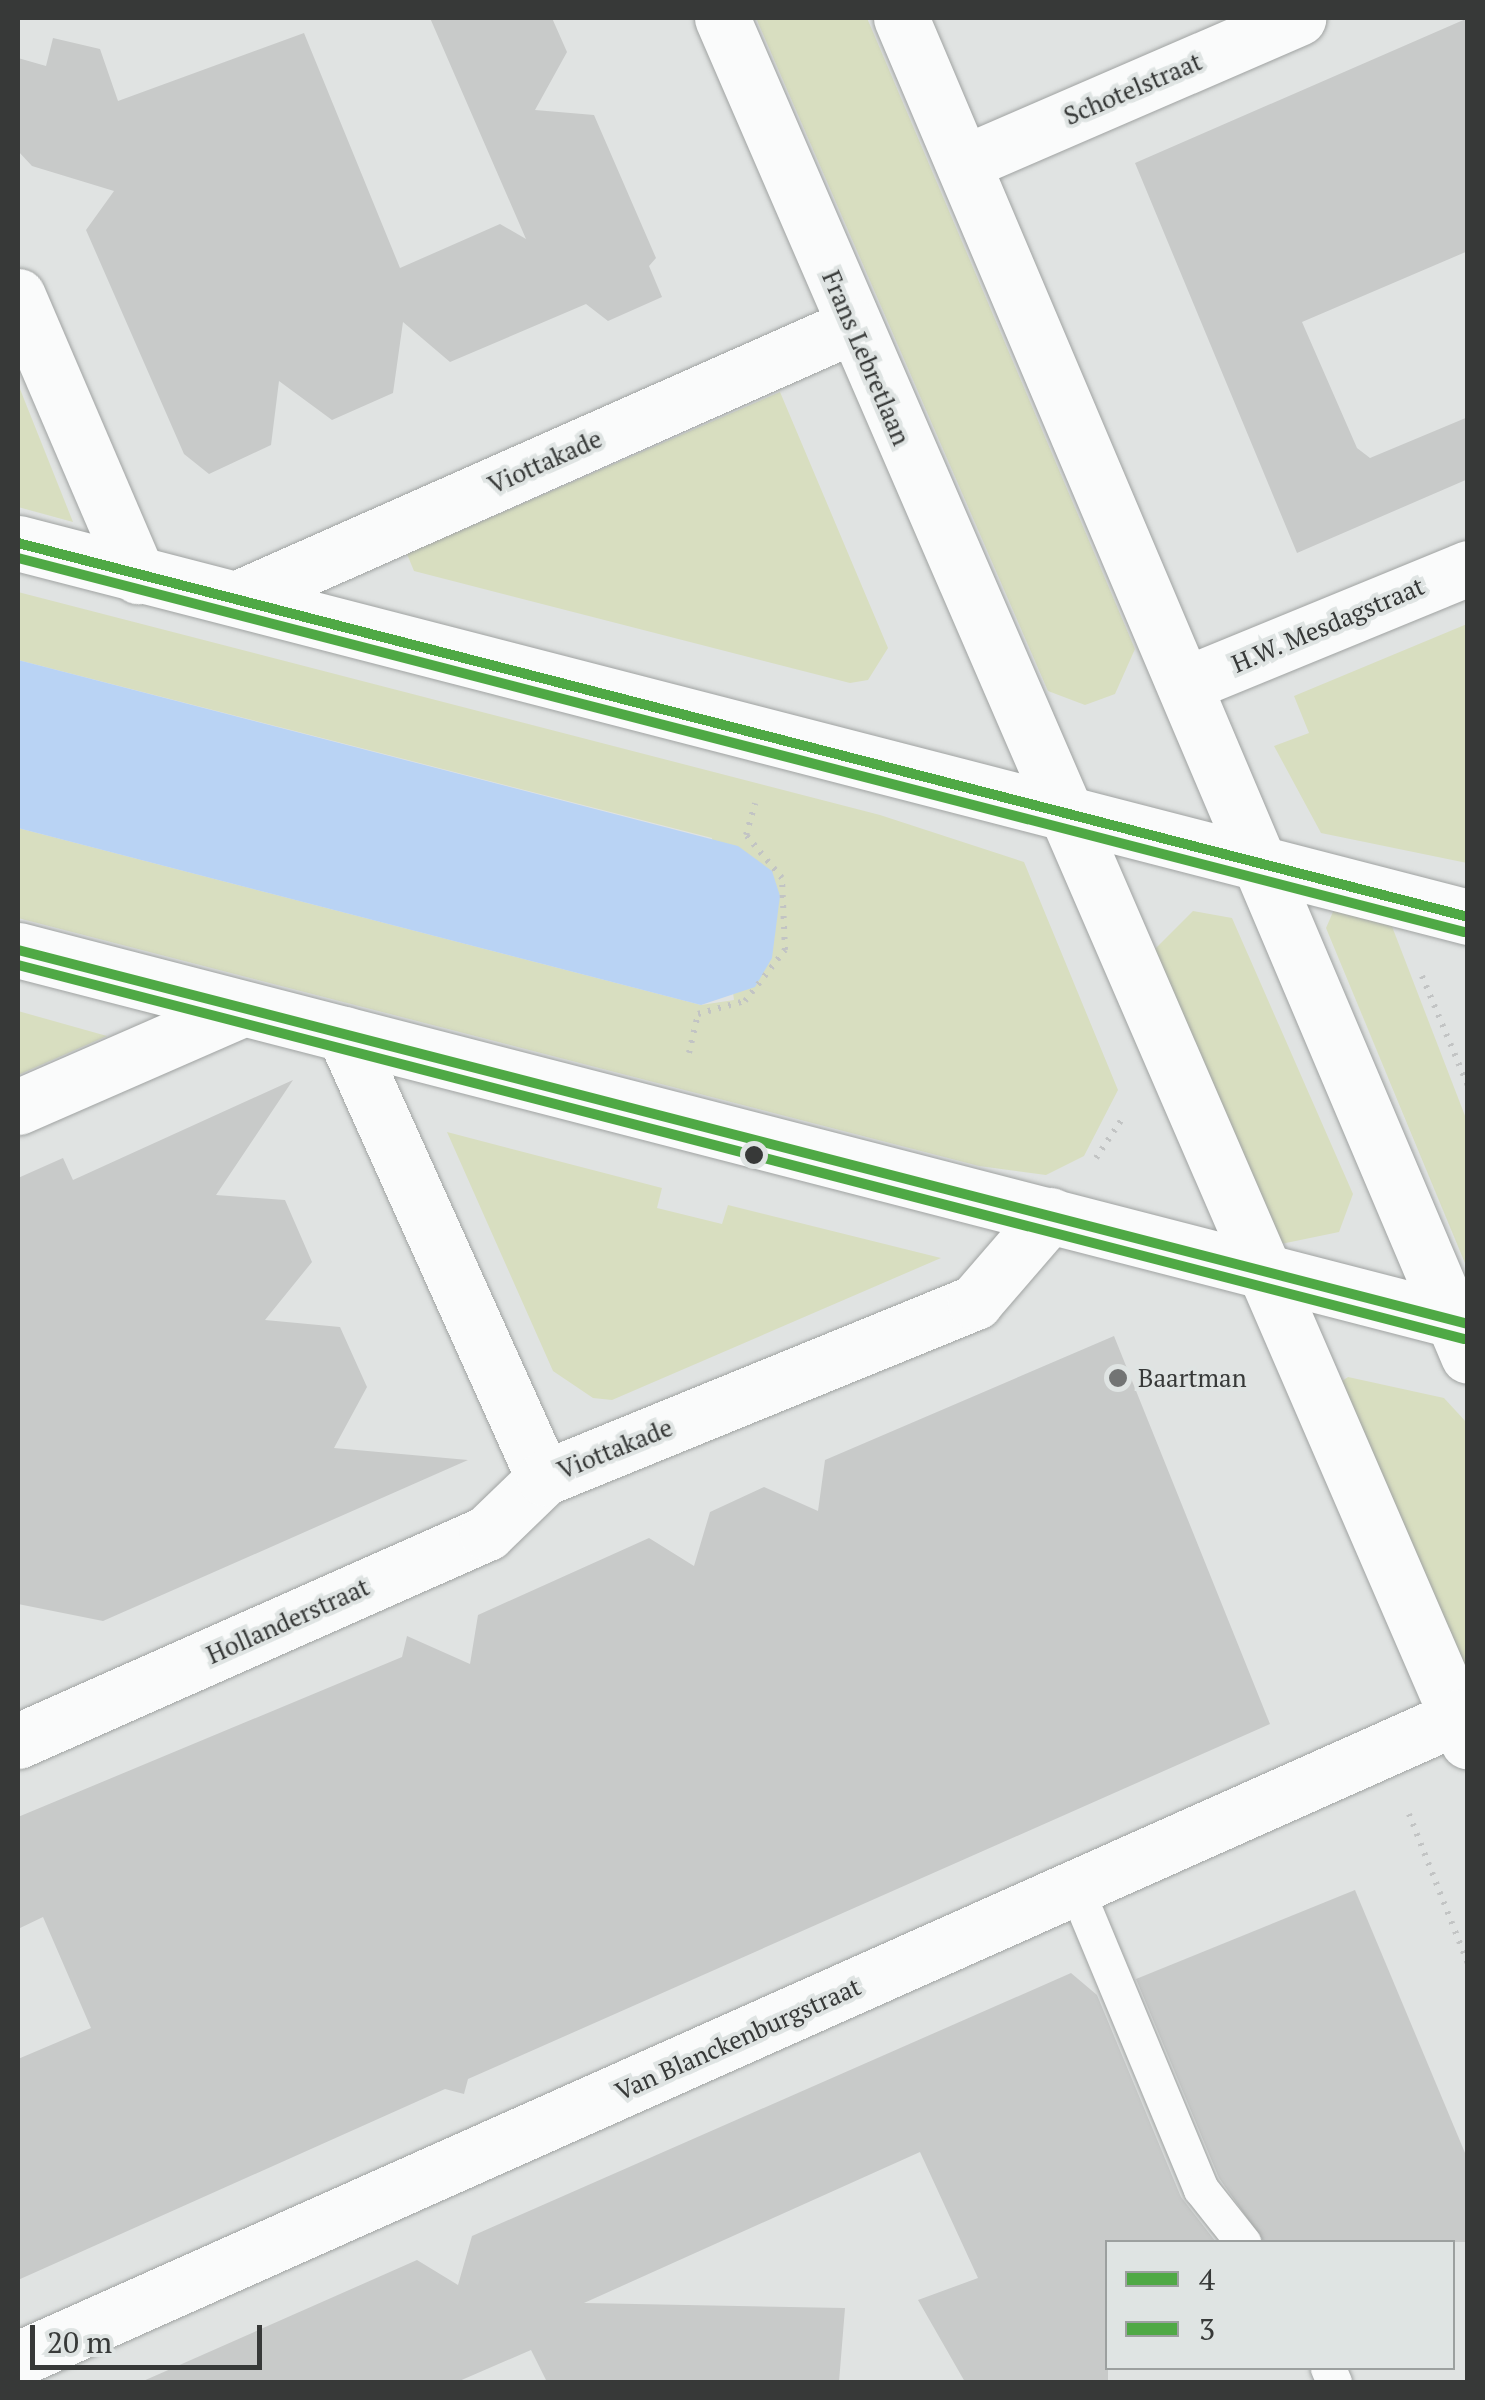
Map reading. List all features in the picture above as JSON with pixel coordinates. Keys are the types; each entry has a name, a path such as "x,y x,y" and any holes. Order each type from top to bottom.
{"street":[{"name":"Frans Lebretlaan","path":"722,18 1064,820 1462,1730"},
{"path":"901,18 968,161 1188,684 1256,866 1462,1333"},
{"name":"Schotelstraat","path":"968,161 1298,18"},
{"path":"18,296 138,576"},
{"name":"Viottakade","path":"238,598 852,326"},
{"path":"18,544 238,598 1064,820 1468,917"},
{"name":"H.W. Mesdagstraat","path":"1188,684 1468,568"},
{"path":"18,950 672,1122 1050,1215 1462,1333"},
{"path":"18,1107 242,1008"},
{"name":"Viottakade","path":"344,1034 544,1478 976,1302 1050,1215"},
{"name":"Hollanderstraat","path":"18,1741 487,1533 544,1478"},
{"name":"Van Blanckenburgstraat","path":"18,2359 1390,1748 1462,1730"}],"lane":[{"path":"1076,1889 1201,2190 1241,2240"}],"path":[{"path":"672,1122 698,1014 745,1002 785,950 782,878 746,835 770,742"},
{"path":"1403,901 1400,923 1468,1086"},
{"path":"1050,1215 1129,1105"},
{"path":"1390,1748 1468,1964"}],"green space":[{"path":"756,18 867,18 1135,649 1115,694 1085,705 1048,691"},
{"path":"18,384 73,522 18,507"},
{"path":"780,392 888,648 868,680 850,683 414,571 407,554"},
{"path":"18,592 880,815 1024,862 1118,1090 1084,1156 1046,1175 979,1166 18,918 18,828 701,1005 734,1000 712,838 18,660"},
{"path":"1467,624 1467,863 1321,833 1274,746 1309,733 1294,696"},
{"path":"1336,905 1388,916 1467,1121 1467,1268 1326,928"},
{"path":"1193,911 1232,918 1353,1194 1339,1232 1281,1244 1152,952"},
{"path":"18,1011 107,1036 18,1075"},
{"path":"447,1132 662,1188 657,1208 722,1224 728,1205 941,1258 612,1400 593,1398 553,1371"},
{"path":"1348,1377 1444,1398 1467,1423 1467,1684 1339,1383"}],"water":[{"path":"18,660 738,846 772,871 780,896 772,958 755,987 701,1005 18,828"}],"building":[{"path":"430,18 552,18 567,52 535,110 594,115 656,258 649,266 662,297 608,321 586,304 450,362 403,322 393,393 332,420 279,381 271,445 209,474 184,454 86,230 114,191 32,166 18,151 18,58 46,66 53,38 100,49 118,101 304,33 400,268 500,224 526,239"},
{"path":"1468,18 1468,251 1302,322 1357,448 1370,458 1468,417 1468,479 1297,553 1135,163"},
{"path":"293,1080 216,1195 285,1200 312,1262 265,1320 340,1327 367,1387 334,1448 468,1460 103,1621 18,1604 18,1178 63,1158 73,1180"},
{"path":"1114,1336 1270,1724 468,2079 464,2094 445,2089 18,2280 18,2059 91,2028 43,1917 18,1929 18,1817 402,1657 407,1636 470,1664 478,1615 649,1538 694,1566 710,1512 764,1487 818,1511 825,1460"},
{"path":"1355,1890 1468,2160 1468,2242 1263,2240 1219,2178 1136,1979"},
{"path":"1071,1973 1097,1995 1181,2197 1214,2240 1105,2240 1108,2382 965,2382 918,2300 978,2278 920,2152 584,2303 845,2308 839,2382 547,2382 531,2350 457,2382 141,2382 417,2260 458,2285 472,2236"}],"transit line":[{"name":"4","path":"18,543 1468,917"},
{"name":"3","path":"18,558 1464,932"},
{"name":"4","path":"18,950 1468,1324"},
{"name":"3","path":"18,965 1464,1339"}],"place":[{"name":"Baartman","path":"1118,1378"}]}
